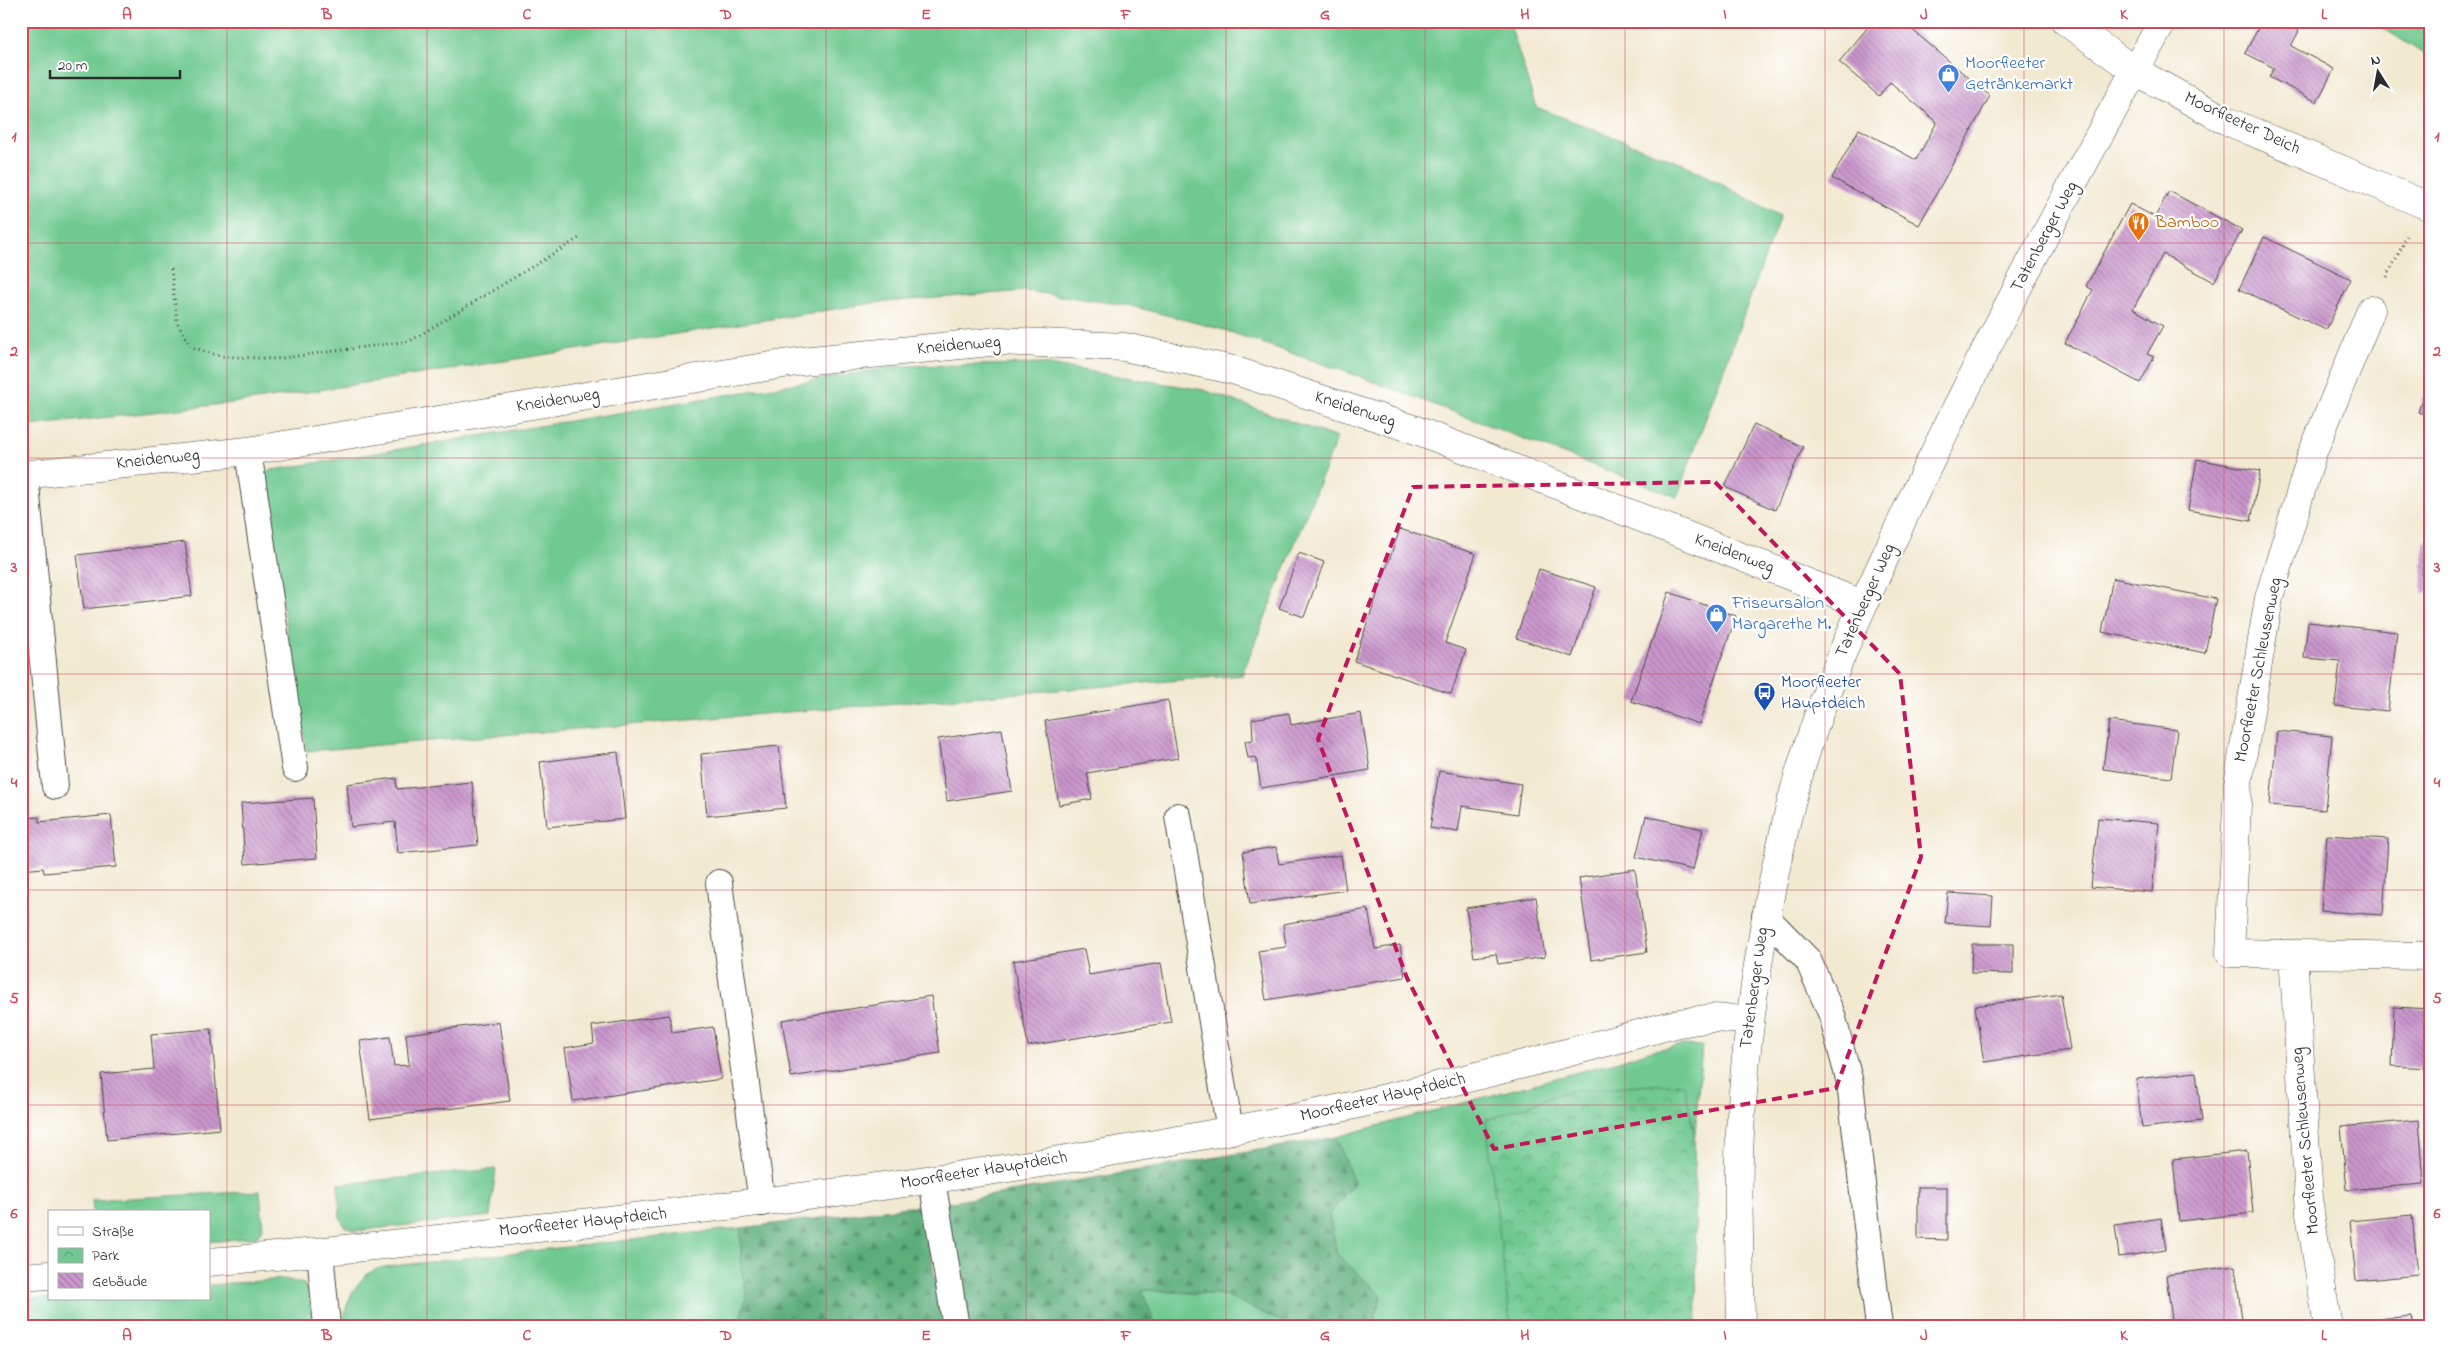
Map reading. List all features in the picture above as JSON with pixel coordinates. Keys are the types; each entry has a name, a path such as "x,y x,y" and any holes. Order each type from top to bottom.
{"street":[{"name":"Moorfleeter Deich","path":"2065,21 2135,70 2227,121 2426,205"},
{"name":"Tatenberger Weg","path":"1741,1327 1740,1129 1749,1020 1766,916 1788,815 1820,711 1862,604 1977,365 2163,21"},
{"name":"Moorfleeter Schleusenweg","path":"2371,310 2312,454 2269,598 2238,783 2230,953 2430,956"},
{"name":"Kneidenweg","path":"23,475 248,451 802,361 1000,341 1124,348 1233,370 1416,430 1862,604"},
{"name":"Moorfleeter Schleusenweg","path":"2293,954 2310,1214 2328,1327"},
{"name":"Moorfleeter Hauptdeich","path":"210,1262 320,1252 762,1203 932,1180 1230,1131 1486,1075 1679,1023 1712,1018 1749,1020"},
{"path":"21,1277 48,1276"}],"lane":[{"path":"248,451 295,768"},
{"path":"23,475 55,786"},
{"path":"1178,816 1230,1131"},
{"path":"719,883 762,1203"},
{"path":"1766,916 1808,960 1832,1015 1850,1083 1879,1327"},
{"path":"932,1180 956,1327"},
{"path":"320,1252 327,1327"}],"path":[{"path":"2371,310 2426,205"},
{"path":"171,269 177,322 191,347 220,356 275,359 410,341 581,237"}],"highlighted area":[{"path":"1715,482 1900,674 1921,857 1836,1088 1494,1149 1407,978 1318,739 1413,487"}],"green space":[{"path":"21,21 1509,21 1536,107 1688,166 1780,216 1677,497 1361,377 1224,330 1131,306 1026,291 873,303 250,401 21,427"},
{"path":"2372,21 2430,21 2430,58"},
{"path":"1044,364 1204,390 1337,438 1242,675 307,751 261,472 901,366"},
{"path":"1681,1045 1702,1046 1688,1220 1603,1327 1373,1327 1381,1295 1337,1254 1329,1214 1354,1183 1336,1137 1612,1063 1649,1051"},
{"path":"1664,1084 1684,1085 1694,1131 1697,1327 1519,1327 1510,1321 1486,1120 1565,1092"},
{"path":"1336,1137 1354,1183 1329,1214 1337,1254 1381,1295 1373,1327 1293,1327 1225,1295 1142,1290 1156,1327 964,1327 945,1203"},
{"path":"496,1169 490,1216 355,1231 344,1226 340,1217 338,1184"},
{"path":"260,1191 263,1227 257,1237 210,1242 210,1210 93,1210 92,1200"},
{"path":"923,1205 943,1327 738,1327 747,1294 741,1269 741,1228"},
{"path":"741,1228 741,1269 747,1294 738,1327 343,1327 347,1304 354,1290 369,1273 382,1267"},
{"path":"285,1279 304,1284 313,1300 313,1327 21,1327 21,1298 48,1298 48,1300 210,1300 210,1285"},
{"path":"1141,1290 1225,1295 1293,1327 1156,1327"}],"building":[{"path":"1873,21 1902,21 1990,96 1919,225 1832,178 1859,129 1916,160 1937,122 1890,82 1879,96 1839,62"},
{"path":"2262,21 2279,21 2299,31 2291,46 2334,69 2317,102 2269,77 2274,68 2245,53"},
{"path":"2169,191 2242,230 2214,282 2163,254 2133,309 2163,326 2147,354 2154,357 2140,383 2065,343 2093,290 2086,286 2130,204 2155,217"},
{"path":"2264,237 2351,279 2326,330 2239,289"},
{"path":"2430,378 2430,416 2418,412"},
{"path":"1754,424 1803,447 1775,510 1725,487"},
{"path":"2197,459 2260,471 2251,521 2188,510"},
{"path":"1400,529 1476,554 1445,643 1466,650 1451,694 1354,661"},
{"path":"185,542 192,596 84,609 77,555"},
{"path":"2424,542 2430,542 2430,593 2422,593"},
{"path":"1299,553 1324,562 1304,617 1279,608"},
{"path":"1539,569 1596,587 1572,657 1516,638"},
{"path":"2113,578 2216,599 2205,653 2102,632"},
{"path":"1669,592 1736,616 1699,724 1631,701"},
{"path":"2308,622 2397,632 2388,711 2335,706 2340,661 2304,658"},
{"path":"1168,700 1178,758 1087,773 1092,799 1059,805 1045,721"},
{"path":"1289,713 1291,725 1361,713 1370,770 1261,788 1256,757 1248,758 1245,741 1253,740 1252,719"},
{"path":"2109,721 2177,730 2171,778 2103,769"},
{"path":"1002,729 1012,791 947,801 938,739"},
{"path":"2277,731 2332,736 2325,810 2270,805"},
{"path":"779,746 786,808 707,816 701,754"},
{"path":"618,752 625,819 547,827 540,762"},
{"path":"1439,771 1521,784 1517,814 1462,806 1458,832 1430,828"},
{"path":"396,778 397,789 472,782 478,845 398,853 395,822 351,827 347,784"},
{"path":"313,798 317,858 245,864 241,803"},
{"path":"111,815 116,867 44,873 43,868 21,870 21,818 39,817 39,822"},
{"path":"1646,816 1703,829 1693,870 1636,857"},
{"path":"2098,818 2159,823 2152,892 2091,887"},
{"path":"2327,835 2388,839 2383,915 2321,911"},
{"path":"1276,847 1279,864 1341,855 1346,890 1250,904 1243,852"},
{"path":"1635,869 1647,952 1591,960 1579,878"},
{"path":"1948,893 1993,896 1991,926 1945,923"},
{"path":"1536,897 1545,957 1498,964 1496,954 1474,957 1466,908"},
{"path":"1368,909 1375,949 1400,945 1405,977 1266,1000 1258,951 1286,947 1283,924"},
{"path":"1972,944 2013,944 2013,974 1971,973"},
{"path":"1084,949 1089,975 1161,963 1171,1022 1028,1046 1013,961"},
{"path":"2061,994 2070,1050 1984,1062 1975,1006"},
{"path":"931,996 940,1053 791,1077 782,1020"},
{"path":"2394,1007 2430,1009 2430,1068 2392,1066"},
{"path":"669,1015 672,1033 713,1027 721,1079 573,1101 565,1048 594,1043 592,1026"},
{"path":"499,1022 510,1101 370,1119 360,1041 390,1037 394,1066 409,1065 406,1034"},
{"path":"211,1029 220,1129 107,1140 101,1074 154,1069 151,1034"},
{"path":"2196,1072 2202,1121 2142,1128 2136,1079"},
{"path":"2419,1120 2424,1184 2347,1190 2341,1127"},
{"path":"2247,1151 2253,1213 2179,1221 2173,1159"},
{"path":"1918,1187 1947,1187 1947,1240 1918,1239"},
{"path":"2412,1215 2418,1275 2356,1281 2350,1221"},
{"path":"2161,1218 2166,1250 2119,1257 2115,1225"},
{"path":"2235,1266 2243,1327 2173,1327 2166,1275"},
{"path":"2412,1316 2414,1327 2364,1327 2364,1320"}],"place":[{"name":"Moorfleeter Getränkemarkt","path":"1949,93"},
{"name":"Bamboo","path":"2139,242"},
{"name":"Friseursalon Margarethe M.","path":"1716,633"},
{"name":"Moorfleeter Hauptdeich","path":"1765,712"}]}
